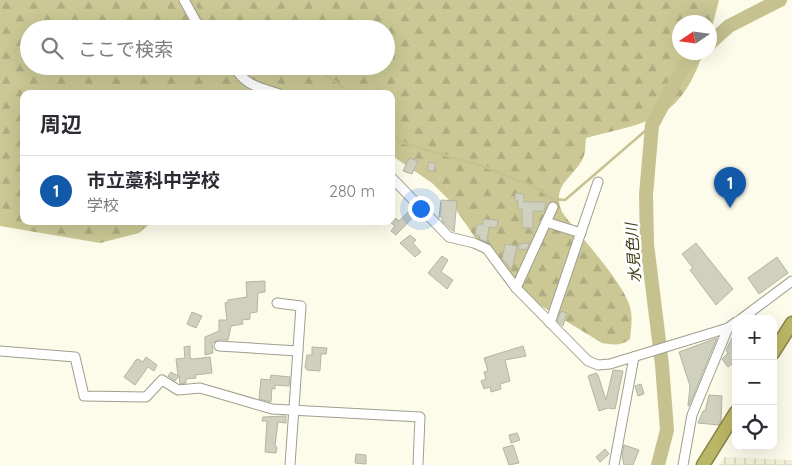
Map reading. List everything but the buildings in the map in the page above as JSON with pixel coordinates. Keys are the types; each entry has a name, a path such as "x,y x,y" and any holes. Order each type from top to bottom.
{"highway":[{"path":"777,346 792,323"},
{"path":"703,465 732,418"}],"street":[{"path":"184,0 195,20"},
{"path":"238,75 247,82 268,90"},
{"path":"395,181 441,231 449,237 474,243 487,249 516,288 588,361 604,364 638,356 728,328 732,325"},
{"path":"550,323 598,182"},
{"path":"516,288 553,207"},
{"path":"546,222 581,233"},
{"path":"746,315 792,281"},
{"path":"277,303 301,306 290,465"},
{"path":"683,465 692,416 728,328"},
{"path":"219,346 298,351"},
{"path":"0,351 75,357 84,396 146,397 162,380 178,390 200,388 272,409 420,417 418,465"},
{"path":"614,465 638,356"}],"shaded area":[{"path":"724,457 792,460 792,465 719,465"}],"green space":[{"path":"0,0 719,0 715,15 672,15 672,60 700,60 684,93 660,115 645,122 586,138 583,158 561,188 559,195 562,212 610,272 626,296 631,311 632,323 630,339 624,343 602,343 515,290 498,271 450,201 432,183 395,158 395,90 20,90 20,225 148,225 139,233 100,243 0,226"}],"waterway":[{"path":"191,0 203,20"},
{"name":"水見色川","path":"717,37 729,26 780,0"},
{"name":"水見色川","path":"658,465 667,430 662,365 647,244 646,195 652,125 684,66 690,60"},
{"path":"326,75 346,90"},
{"path":"395,137 400,142 488,168 537,188 553,199 565,200 652,125"}],"place":[{"name":"市立藁科中学校","path":"730,208"}]}
